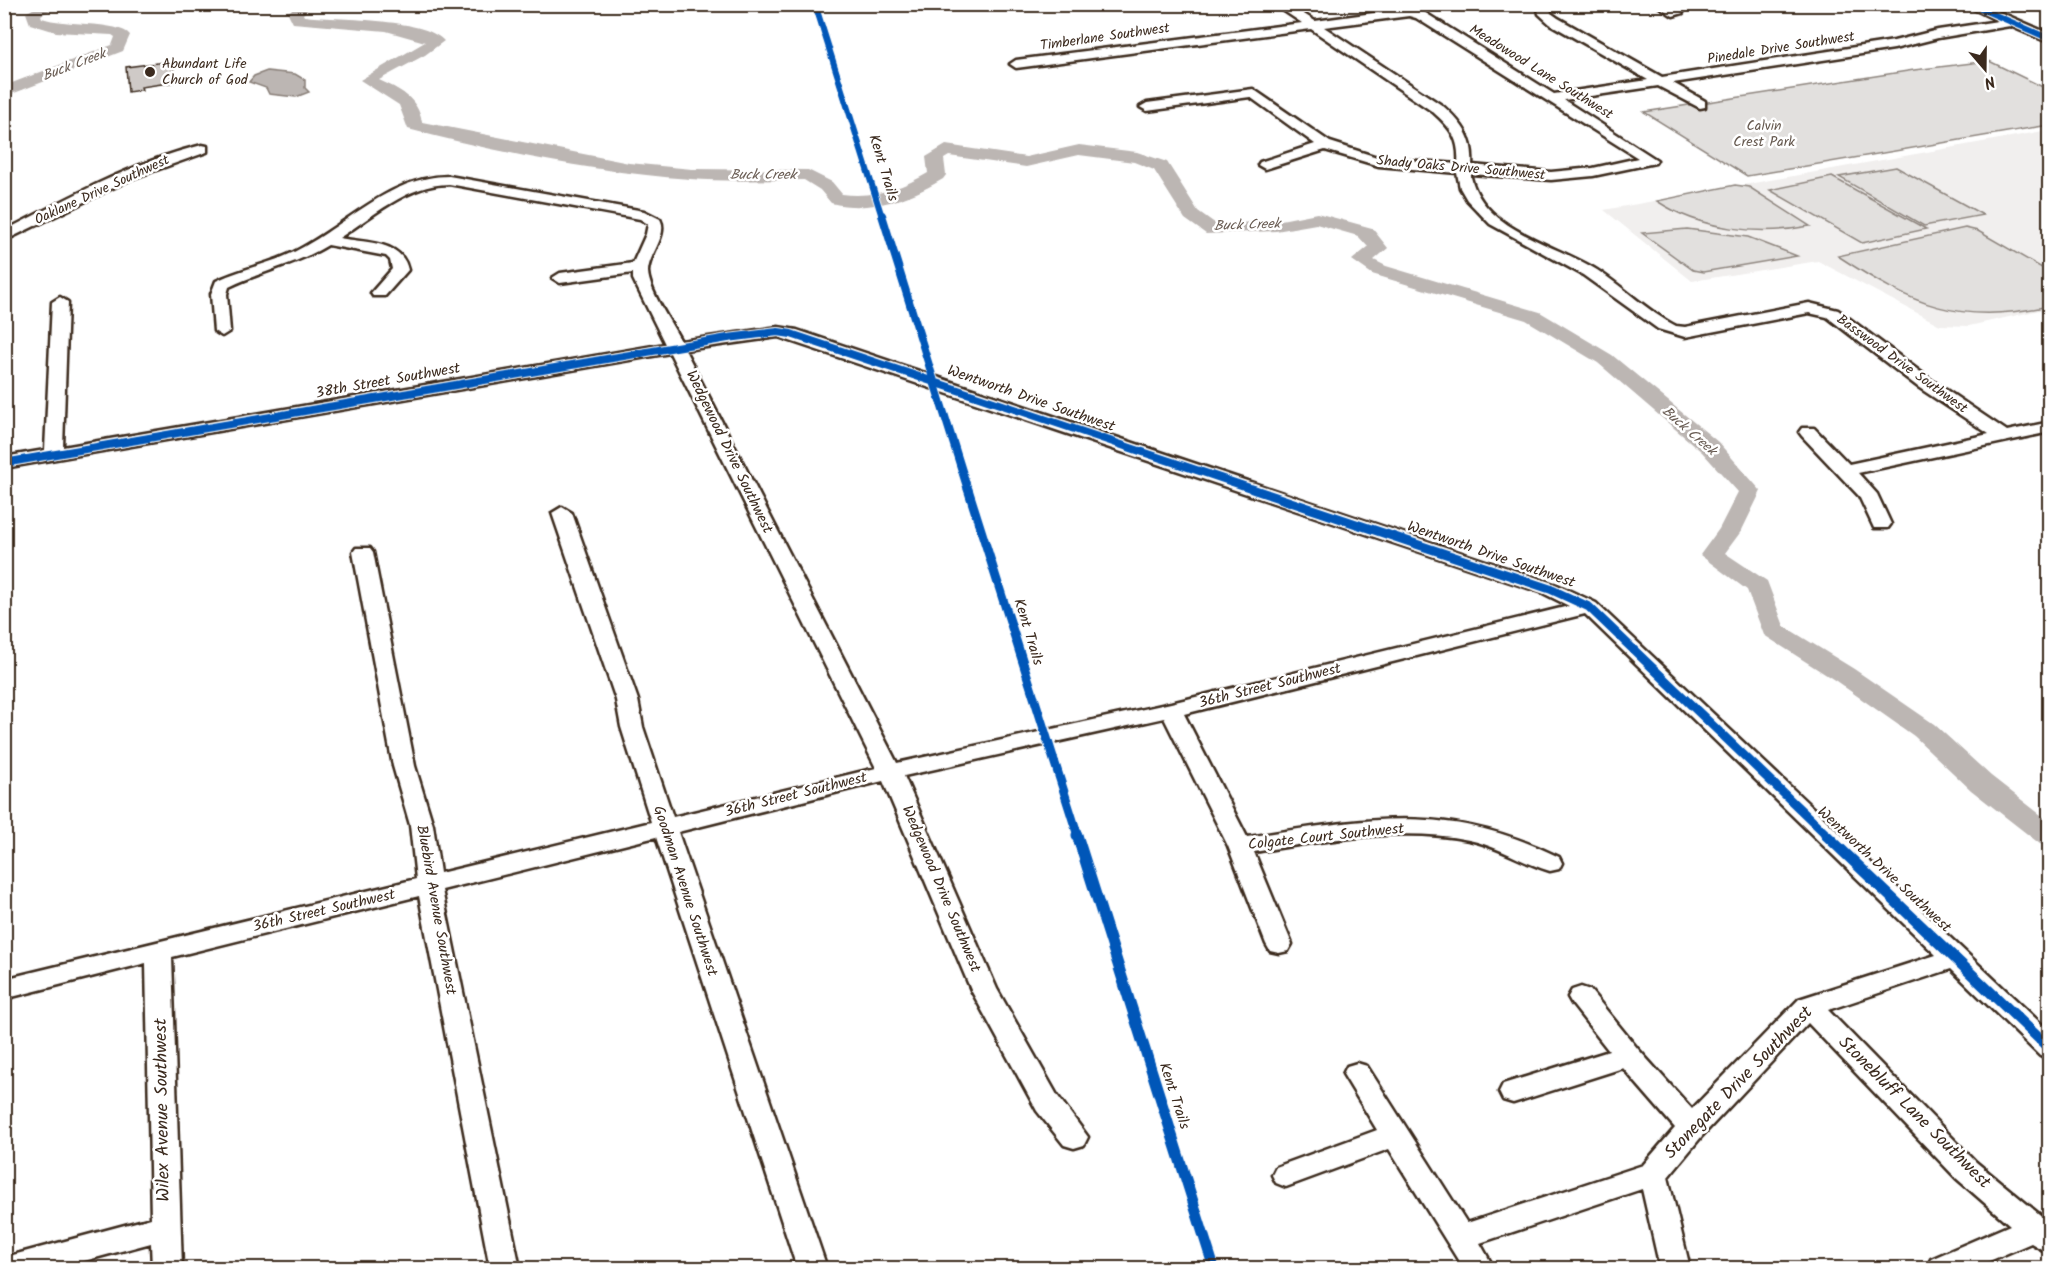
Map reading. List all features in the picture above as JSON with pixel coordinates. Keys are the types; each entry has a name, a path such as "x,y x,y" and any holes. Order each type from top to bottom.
{"street":[{"path":"1543,4 1545,14 1554,21 1700,104"},
{"path":"1661,4 1677,13"},
{"path":"1973,6 1996,4"},
{"path":"1973,6 2049,39"},
{"name":"Basswood Drive Southwest","path":"1288,8 1451,120 1466,144 1465,182 1472,197 1494,220 1520,238 1589,272 1671,330 1686,332 1809,308 1826,310 1850,324 1924,383 2005,437"},
{"name":"Timberlane Southwest","path":"1016,64 1312,24 1413,13"},
{"name":"Meadowood Lane Southwest","path":"1413,13 1554,98 1650,160"},
{"name":"Pinedale Drive Southwest","path":"1554,98 1894,45 1931,35 2011,22"},
{"name":"Shady Oaks Drive Southwest","path":"1147,106 1252,93 1324,145 1379,162 1562,176 1644,164 1650,160"},
{"path":"1265,165 1324,145"},
{"name":"Oaklane Drive Southwest","path":"4,237 125,177 180,154 202,149"},
{"path":"222,331 219,294 222,285 245,273 299,256 416,184 448,180 644,215 655,222 657,228 642,254 639,267 560,278"},
{"path":"328,240 391,252 398,259 400,264 397,275 379,293"},
{"name":"Wedgewood Drive Southwest","path":"639,267 641,279 889,772 984,990 1047,1103 1074,1137"},
{"path":"54,454 60,302"},
{"name":"38th Street Southwest","path":"4,463 675,347 778,332"},
{"name":"Wentworth Drive Southwest","path":"778,332 791,334 1550,589 1589,607 2049,1049"},
{"path":"1846,470 2049,427"},
{"path":"1808,432 1868,494 1881,524"},
{"name":"Goodman Avenue Southwest","path":"562,513 627,700 632,727 663,827 812,1269"},
{"name":"Bluebird Avenue Southwest","path":"363,552 400,746 418,806 428,858 429,886 505,1269"},
{"name":"36th Street Southwest","path":"4,989 889,772 1171,710 1589,607"},
{"path":"1171,710 1240,846 1279,944"},
{"name":"Colgate Court Southwest","path":"1240,846 1371,829 1417,828 1459,831 1498,840 1550,863"},
{"name":"Wilex Avenue Southwest","path":"159,951 166,1269"},
{"name":"Stonegate Drive Southwest","path":"1653,1174 1692,1128 1808,1006 1956,958"},
{"path":"1581,997 1628,1056 1692,1128"},
{"name":"Stonebluff Lane Southwest","path":"1808,1006 1966,1170 2042,1234"},
{"path":"1513,1092 1628,1056"},
{"path":"1357,1074 1397,1134 1479,1269"},
{"path":"1286,1175 1397,1134"},
{"path":"1461,1237 1653,1174 1675,1269"},
{"path":"13,1269 166,1226"},
{"path":"1942,1269 2042,1234"}],"shaded area":[{"path":"267,71 295,74 305,80 305,88 309,92 296,97 269,94 266,88 249,82 254,76"},
{"path":"2049,130 2049,308 1969,326 1940,325 1818,261 1692,281 1604,210"}],"green space":[{"name":"Calvin Crest Park","path":"1989,61 2049,90 2049,125 1747,176 1644,112 1914,70"},
{"path":"1896,167 1983,215 1924,226 1839,177"},
{"path":"1832,177 1926,229 1862,243 1770,190"},
{"path":"1735,185 1749,187 1810,226 1771,230 1731,228 1692,219 1657,201"},
{"path":"1965,228 1978,231 2049,272 2049,306 1988,313 1962,312 1938,307 1890,288 1838,256"},
{"path":"1687,229 1748,237 1797,256 1703,272 1693,270 1642,233"}],"building":[{"name":"Abundant Life Church of God","path":"173,61 175,82 141,87 142,90 128,92 126,67"}],"waterway":[{"name":"Buck Creek","path":"4,92 118,48 123,35 115,31 56,28 35,21 33,13 55,4"},
{"name":"Buck Creek","path":"306,4 295,13 298,20 386,26 420,34 436,41 368,80 405,101 413,115 414,125 452,135 629,168 692,174 808,175 826,186 837,199 851,201 889,197 925,182 937,175 935,157 946,150 1026,162 1079,150 1137,157 1161,166 1191,215 1212,230 1276,226 1317,218 1365,232 1379,248 1361,260 1379,270 1433,284 1533,316 1605,359 1710,447 1750,491 1730,530 1712,555 1758,586 1773,630 1845,675 1924,730 1981,783 2050,837"}],"cycle path":[{"name":"Kent Trails","path":"815,4 1214,1268"},
{"path":"1970,4 2050,39"},
{"path":"4,463 728,338 778,332 791,334 1550,589 1589,607 2050,1049"}],"place":[{"name":"Abundant Life Church of God","path":"150,72"}]}
